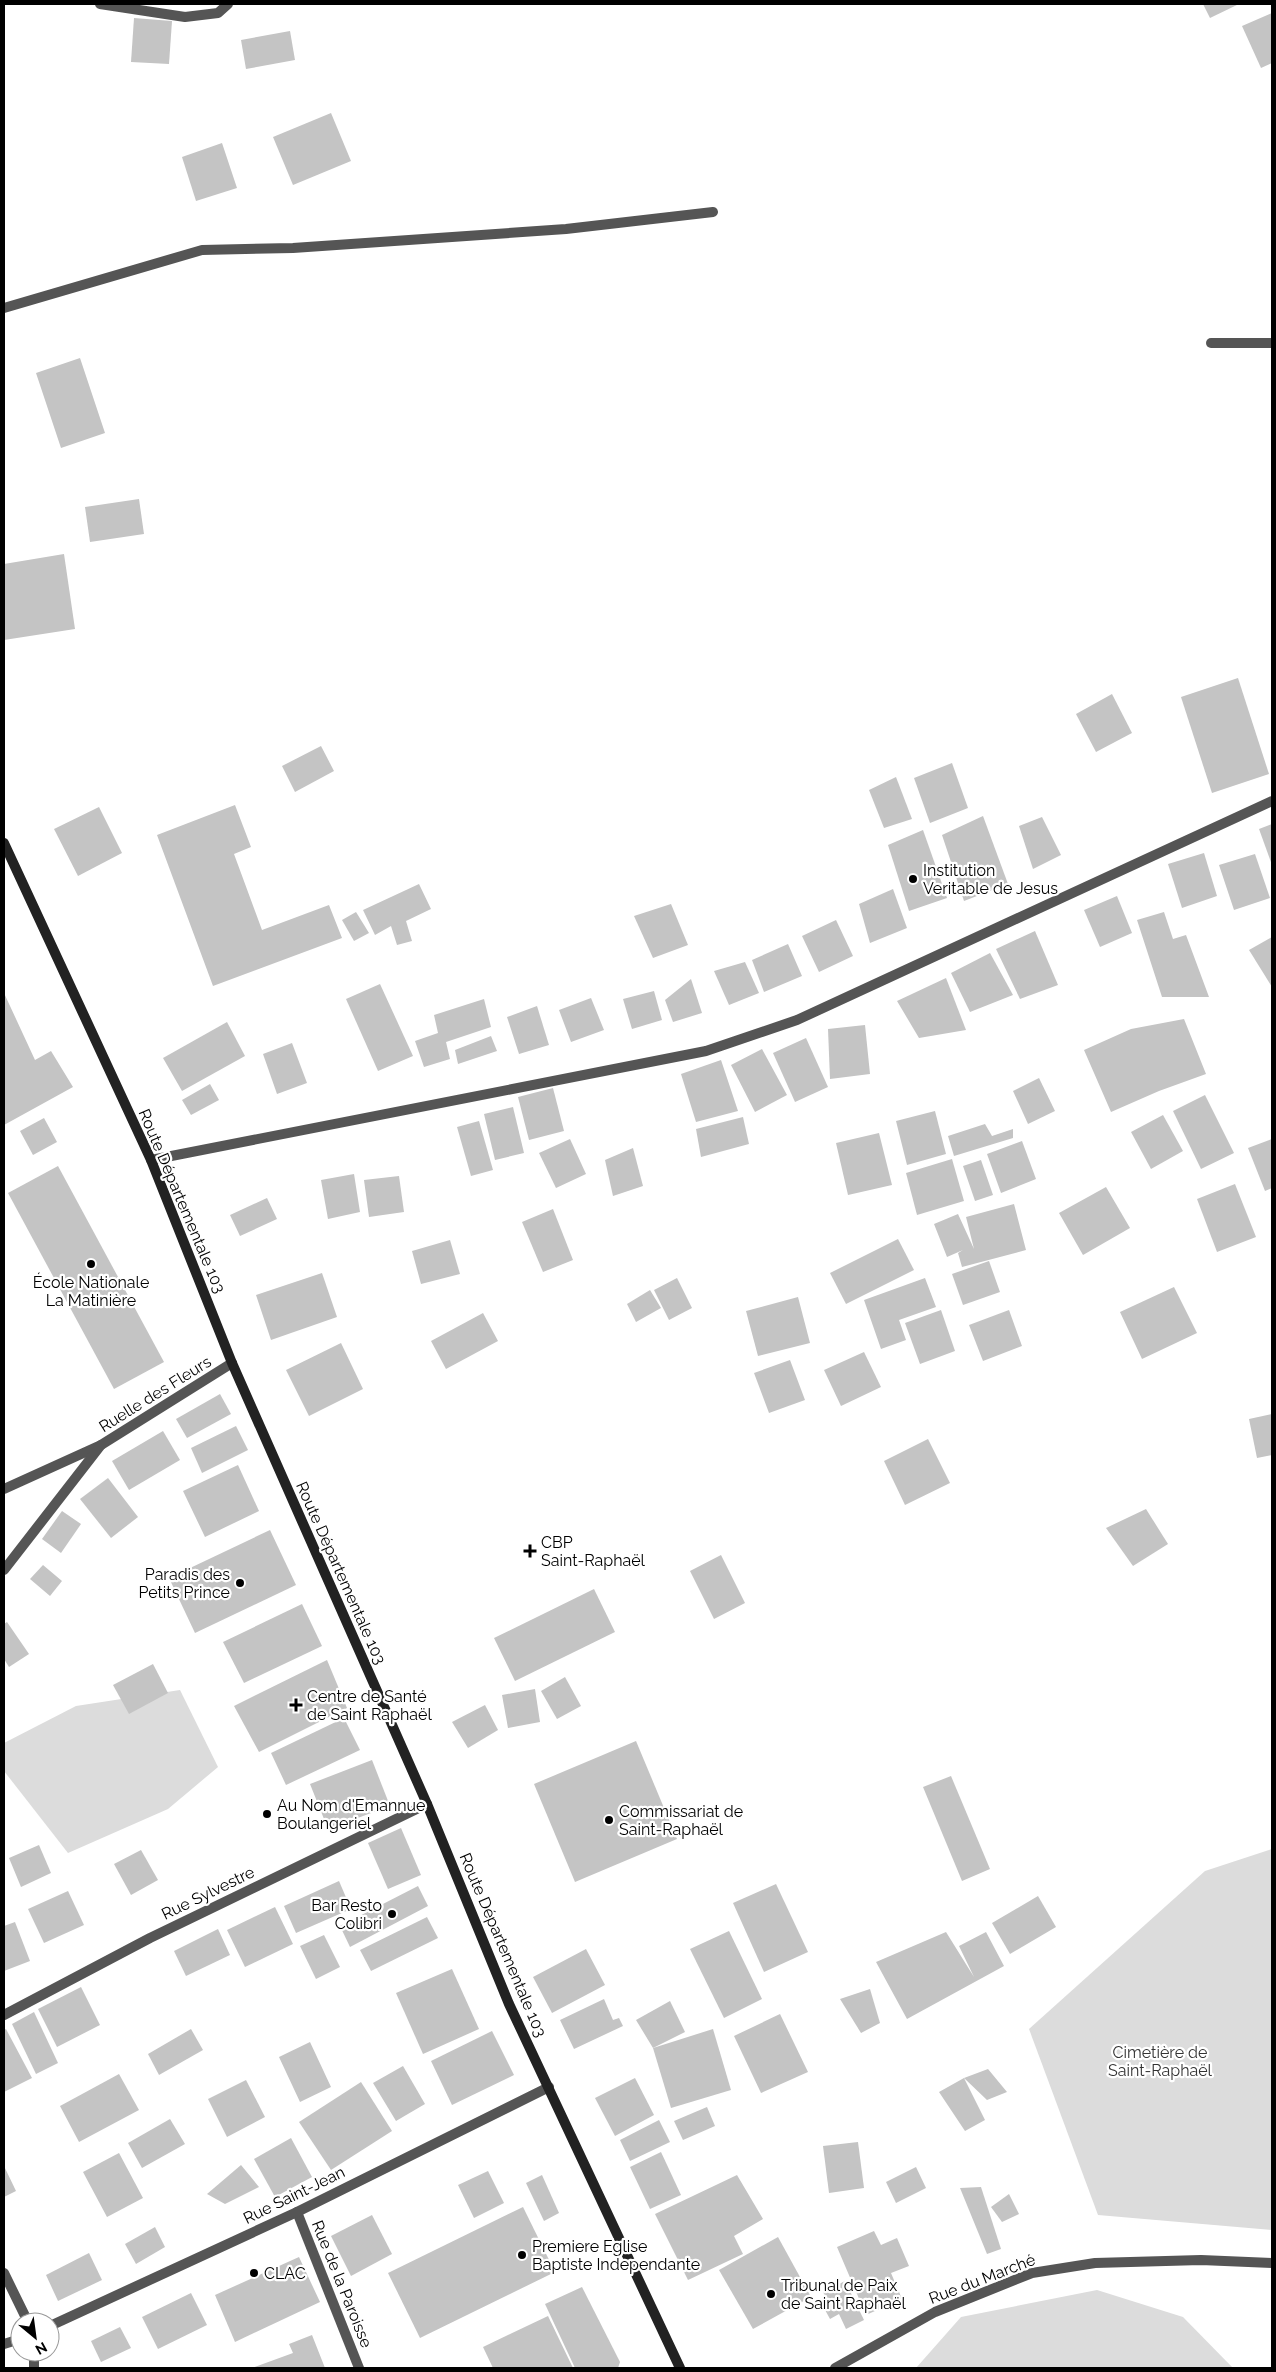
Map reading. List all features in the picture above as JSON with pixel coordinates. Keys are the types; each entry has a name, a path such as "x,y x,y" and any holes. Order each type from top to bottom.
{"main road":[{"name":"Route Départementale 103","path":"4,843 151,1160 232,1363 427,1804 509,2004 680,2368"}],"street":[{"path":"100,4 186,17 218,13 228,4"},
{"path":"4,308 202,250 293,248 556,230 713,212"},
{"path":"1211,343 1272,343"},
{"path":"151,1160 706,1051 806,1016 1272,801"},
{"name":"Ruelle des Fleurs","path":"4,1570 101,1445 232,1363"},
{"path":"4,1489 101,1445"},
{"name":"Rue Sylvestre","path":"4,2015 150,1938 427,1804"},
{"name":"Rue Saint-Jean","path":"60,2321 296,2212 549,2088"},
{"name":"Rue de la Paroisse","path":"296,2212 359,2368"},
{"name":"Rue du Marché","path":"835,2368 935,2312 1032,2273 1095,2263 1201,2260 1272,2263"},
{"path":"4,2273 23,2312"}],"green space":[{"path":"180,1690 218,1767 168,1809 68,1853 4,1771 4,1743 76,1706"},
{"name":"Cimetière de Saint-Raphaël","path":"1272,1849 1272,2230 1098,2215 1029,2029 1205,1871"},
{"path":"1097,2290 1183,2317 1233,2368 916,2368 961,2317"}],"building":[{"path":"1203,4 1239,4 1210,18"},
{"path":"1272,13 1272,63 1261,68 1242,26"},
{"path":"134,18 172,21 169,64 131,62"},
{"path":"290,31 295,60 246,69 241,40"},
{"path":"331,113 351,161 293,185 273,137"},
{"path":"222,143 237,188 196,201 182,157"},
{"path":"80,358 105,433 61,448 36,373"},
{"path":"139,499 144,534 90,542 85,507"},
{"path":"64,554 75,629 4,640 4,564"},
{"path":"1238,678 1269,774 1212,793 1181,697"},
{"path":"1112,694 1132,733 1096,752 1076,714"},
{"path":"321,746 334,771 295,792 282,766"},
{"path":"952,763 968,808 930,823 914,778"},
{"path":"896,777 912,819 884,828 869,790"},
{"path":"235,805 251,847 234,854 262,930 329,905 342,938 213,986 157,835"},
{"path":"99,807 122,853 78,876 54,829"},
{"path":"983,816 1008,884 964,901 942,835"},
{"path":"1042,817 1061,855 1033,869 1019,826"},
{"path":"1272,824 1272,865 1259,829"},
{"path":"923,830 947,898 909,911 888,845"},
{"path":"1204,853 1217,896 1182,908 1168,864"},
{"path":"1255,854 1270,898 1234,910 1219,865"},
{"path":"419,884 431,909 406,921 412,941 397,945 391,926 375,935 363,910"},
{"path":"893,889 907,928 870,943 859,904"},
{"path":"1117,896 1132,933 1100,947 1084,910"},
{"path":"671,904 688,945 653,958 634,916"},
{"path":"356,912 369,933 354,941 342,920"},
{"path":"1164,912 1173,939 1186,935 1209,997 1162,997 1137,920"},
{"path":"836,920 853,956 819,972 802,936"},
{"path":"1035,931 1058,985 1020,999 996,949"},
{"path":"1272,937 1272,987 1249,950"},
{"path":"788,944 802,976 764,992 752,960"},
{"path":"990,953 1013,995 970,1012 951,973"},
{"path":"745,962 759,993 729,1005 714,971"},
{"path":"946,978 966,1030 919,1038 897,1001"},
{"path":"691,979 702,1013 673,1022 665,1000"},
{"path":"380,984 413,1056 378,1071 346,999"},
{"path":"654,991 662,1020 632,1029 623,999"},
{"path":"4,993 35,1060 51,1051 73,1087 4,1125"},
{"path":"591,998 604,1030 571,1042 559,1010"},
{"path":"484,999 491,1027 446,1042 450,1059 424,1067 415,1041 438,1033 434,1015"},
{"path":"537,1006 549,1045 519,1054 507,1017"},
{"path":"1184,1019 1206,1074 1159,1091 1111,1112 1084,1050 1131,1029"},
{"path":"227,1022 245,1056 182,1091 163,1058"},
{"path":"865,1025 870,1074 830,1079 828,1029"},
{"path":"491,1036 497,1051 458,1064 455,1050"},
{"path":"806,1038 828,1087 795,1102 773,1053"},
{"path":"292,1043 307,1083 277,1094 263,1054"},
{"path":"762,1049 787,1095 755,1112 731,1065"},
{"path":"721,1060 738,1111 696,1122 681,1074"},
{"path":"1039,1078 1055,1111 1028,1124 1013,1091"},
{"path":"210,1084 219,1100 191,1115 182,1100"},
{"path":"553,1088 564,1131 529,1140 518,1097"},
{"path":"1205,1095 1234,1153 1201,1169 1173,1111"},
{"path":"513,1107 524,1153 495,1160 484,1114"},
{"path":"935,1111 946,1154 907,1165 896,1121"},
{"path":"1163,1115 1183,1151 1151,1169 1131,1132"},
{"path":"743,1117 749,1144 701,1157 696,1129"},
{"path":"44,1118 57,1142 33,1155 20,1131"},
{"path":"479,1121 493,1170 471,1176 457,1127"},
{"path":"985,1124 992,1136 1013,1129 1013,1138 954,1156 948,1136"},
{"path":"879,1133 892,1185 848,1195 836,1143"},
{"path":"570,1139 586,1174 556,1188 539,1153"},
{"path":"1272,1139 1272,1188 1265,1191 1248,1148"},
{"path":"1022,1141 1036,1179 1001,1193 987,1154"},
{"path":"633,1148 643,1186 613,1196 605,1160"},
{"path":"952,1159 964,1201 917,1215 906,1173"},
{"path":"981,1160 993,1195 975,1201 963,1166"},
{"path":"58,1166 164,1362 114,1389 8,1193"},
{"path":"354,1174 360,1212 328,1219 321,1180"},
{"path":"399,1176 404,1212 369,1217 364,1180"},
{"path":"1235,1184 1256,1237 1217,1252 1197,1199"},
{"path":"1106,1187 1130,1228 1083,1255 1059,1213"},
{"path":"267,1198 277,1219 240,1236 230,1215"},
{"path":"1014,1204 1026,1250 962,1267 958,1253 963,1250 947,1257 934,1224 958,1214 974,1249 966,1217"},
{"path":"553,1209 573,1260 543,1272 522,1222"},
{"path":"898,1239 914,1270 846,1304 830,1273"},
{"path":"450,1240 460,1274 421,1284 412,1251"},
{"path":"989,1261 1000,1292 963,1305 952,1274"},
{"path":"322,1273 337,1317 271,1340 256,1295"},
{"path":"677,1278 692,1308 669,1320 654,1290"},
{"path":"925,1278 936,1307 899,1320 906,1340 881,1349 864,1300"},
{"path":"1174,1287 1197,1333 1142,1359 1120,1312"},
{"path":"650,1290 661,1308 636,1322 627,1304"},
{"path":"798,1297 810,1343 758,1356 746,1311"},
{"path":"941,1310 955,1351 920,1364 905,1323"},
{"path":"1009,1310 1022,1346 983,1361 969,1325"},
{"path":"483,1313 498,1341 446,1369 431,1341"},
{"path":"341,1343 363,1389 309,1416 286,1370"},
{"path":"864,1352 881,1387 841,1406 824,1370"},
{"path":"790,1360 805,1400 769,1413 754,1373"},
{"path":"220,1394 231,1414 187,1438 176,1419"},
{"path":"1272,1414 1272,1455 1257,1458 1249,1419"},
{"path":"236,1426 248,1450 202,1473 191,1448"},
{"path":"163,1431 180,1460 129,1490 112,1461"},
{"path":"928,1439 950,1483 905,1505 884,1461"},
{"path":"238,1465 259,1511 205,1537 183,1491"},
{"path":"108,1478 138,1517 111,1538 80,1499"},
{"path":"1146,1509 1168,1544 1133,1566 1106,1528"},
{"path":"62,1511 81,1524 61,1553 42,1539"},
{"path":"270,1530 296,1585 195,1633 169,1578"},
{"path":"721,1555 745,1603 714,1619 690,1571"},
{"path":"43,1565 62,1581 50,1596 30,1579"},
{"path":"594,1589 615,1632 515,1681 494,1638"},
{"path":"302,1604 322,1646 244,1683 223,1642"},
{"path":"7,1622 29,1654 9,1667 4,1659 4,1624"},
{"path":"327,1660 347,1708 259,1752 234,1706"},
{"path":"153,1664 168,1693 129,1714 113,1685"},
{"path":"565,1677 581,1706 557,1719 541,1691"},
{"path":"535,1689 540,1722 508,1728 502,1695"},
{"path":"485,1705 498,1730 468,1748 452,1722"},
{"path":"344,1718 360,1750 286,1785 271,1753"},
{"path":"636,1741 677,1839 575,1882 534,1784"},
{"path":"372,1760 390,1806 328,1829 310,1784"},
{"path":"951,1776 990,1869 962,1881 923,1787"},
{"path":"401,1828 421,1875 388,1889 368,1843"},
{"path":"39,1845 51,1873 21,1887 9,1858"},
{"path":"141,1850 158,1880 131,1895 114,1864"},
{"path":"339,1881 351,1909 296,1933 284,1906"},
{"path":"776,1884 808,1952 764,1972 733,1903"},
{"path":"418,1886 428,1906 350,1947 340,1926"},
{"path":"68,1891 84,1925 44,1943 28,1909"},
{"path":"1038,1896 1056,1927 1010,1954 992,1923"},
{"path":"275,1907 293,1944 245,1967 227,1930"},
{"path":"427,1917 438,1938 371,1971 360,1950"},
{"path":"15,1922 30,1961 4,1971 4,1926"},
{"path":"218,1929 230,1955 186,1976 174,1951"},
{"path":"729,1931 762,1999 724,2018 690,1949"},
{"path":"946,1932 974,1977 959,1946 986,1932 1004,1966 907,2019 876,1962"},
{"path":"324,1935 340,1967 316,1979 300,1946"},
{"path":"586,1949 605,1985 552,2013 533,1977"},
{"path":"452,1969 479,2029 423,2054 396,1993"},
{"path":"81,1987 100,2025 57,2047 38,2009"},
{"path":"870,1989 880,2023 861,2033 840,1999"},
{"path":"604,1999 613,2020 619,2018 623,2026 574,2049 560,2020"},
{"path":"670,2001 685,2032 653,2048 636,2020"},
{"path":"34,2012 58,2063 36,2074 12,2024"},
{"path":"780,2014 808,2072 761,2093 734,2036"},
{"path":"6,2029 32,2078 4,2092 4,2030"},
{"path":"191,2029 203,2050 159,2075 148,2054"},
{"path":"713,2029 731,2090 671,2108 653,2048"},
{"path":"492,2031 514,2075 452,2105 431,2061"},
{"path":"310,2042 331,2087 300,2102 279,2057"},
{"path":"403,2066 425,2104 396,2121 373,2083"},
{"path":"988,2069 1007,2092 987,2100 964,2078"},
{"path":"119,2074 139,2110 79,2142 60,2106"},
{"path":"635,2078 654,2115 615,2136 595,2098"},
{"path":"964,2078 985,2120 965,2131 939,2092"},
{"path":"246,2080 265,2117 227,2137 208,2099"},
{"path":"361,2082 392,2131 331,2170 299,2122"},
{"path":"707,2107 715,2126 683,2140 674,2121"},
{"path":"170,2119 185,2144 142,2168 128,2143"},
{"path":"659,2120 670,2142 630,2161 620,2140"},
{"path":"291,2138 312,2177 275,2197 254,2159"},
{"path":"858,2142 864,2188 829,2193 823,2146"},
{"path":"661,2152 681,2195 650,2209 630,2167"},
{"path":"119,2153 143,2198 107,2217 83,2172"},
{"path":"241,2165 259,2187 225,2204 207,2194"},
{"path":"4,2166 16,2191 4,2197"},
{"path":"916,2167 926,2188 896,2203 886,2182"},
{"path":"488,2171 504,2203 474,2218 458,2185"},
{"path":"542,2175 559,2213 544,2221 526,2183"},
{"path":"737,2175 763,2219 734,2236 743,2254 688,2280 655,2214"},
{"path":"981,2187 1001,2249 987,2254 960,2188"},
{"path":"1009,2194 1019,2214 1002,2222 991,2207"},
{"path":"523,2207 555,2272 420,2338 388,2273"},
{"path":"372,2215 392,2254 351,2276 331,2236"},
{"path":"155,2227 165,2247 136,2264 125,2244"},
{"path":"874,2231 881,2245 897,2238 909,2266 891,2273 902,2299 866,2315 837,2247"},
{"path":"778,2237 811,2297 753,2329 719,2270"},
{"path":"89,2253 102,2280 58,2301 46,2275"},
{"path":"299,2257 320,2302 235,2342 215,2295"},
{"path":"845,2281 864,2320 846,2329 839,2314 830,2319 824,2308 830,2305 823,2292"},
{"path":"582,2287 620,2362 618,2368 575,2368 545,2304"},
{"path":"191,2293 207,2325 158,2349 142,2317"},
{"path":"548,2316 573,2368 493,2368 483,2347"},
{"path":"120,2327 131,2348 101,2362 91,2341"},
{"path":"312,2335 325,2368 252,2368 293,2353 289,2344"}],"place":[{"name":"Institution Veritable de Jesus","path":"913,879"},
{"name":"École Nationale La Matinière","path":"91,1264"},
{"name":"CBP Saint-Raphaël","path":"530,1551"},
{"name":"Paradis des Petits Prince","path":"240,1583"},
{"name":"Centre de Santé de Saint Raphaël","path":"296,1705"},
{"name":"Au Nom d'Emannue Boulangeriel","path":"267,1814"},
{"name":"Commissariat de Saint-Raphaël","path":"609,1820"},
{"name":"Bar Resto Colibri","path":"392,1914"},
{"name":"Premiere Eglise Baptiste Independante","path":"522,2255"},
{"name":"CLAC","path":"254,2273"},
{"name":"Tribunal de Paix de Saint Raphaël","path":"771,2294"}]}
